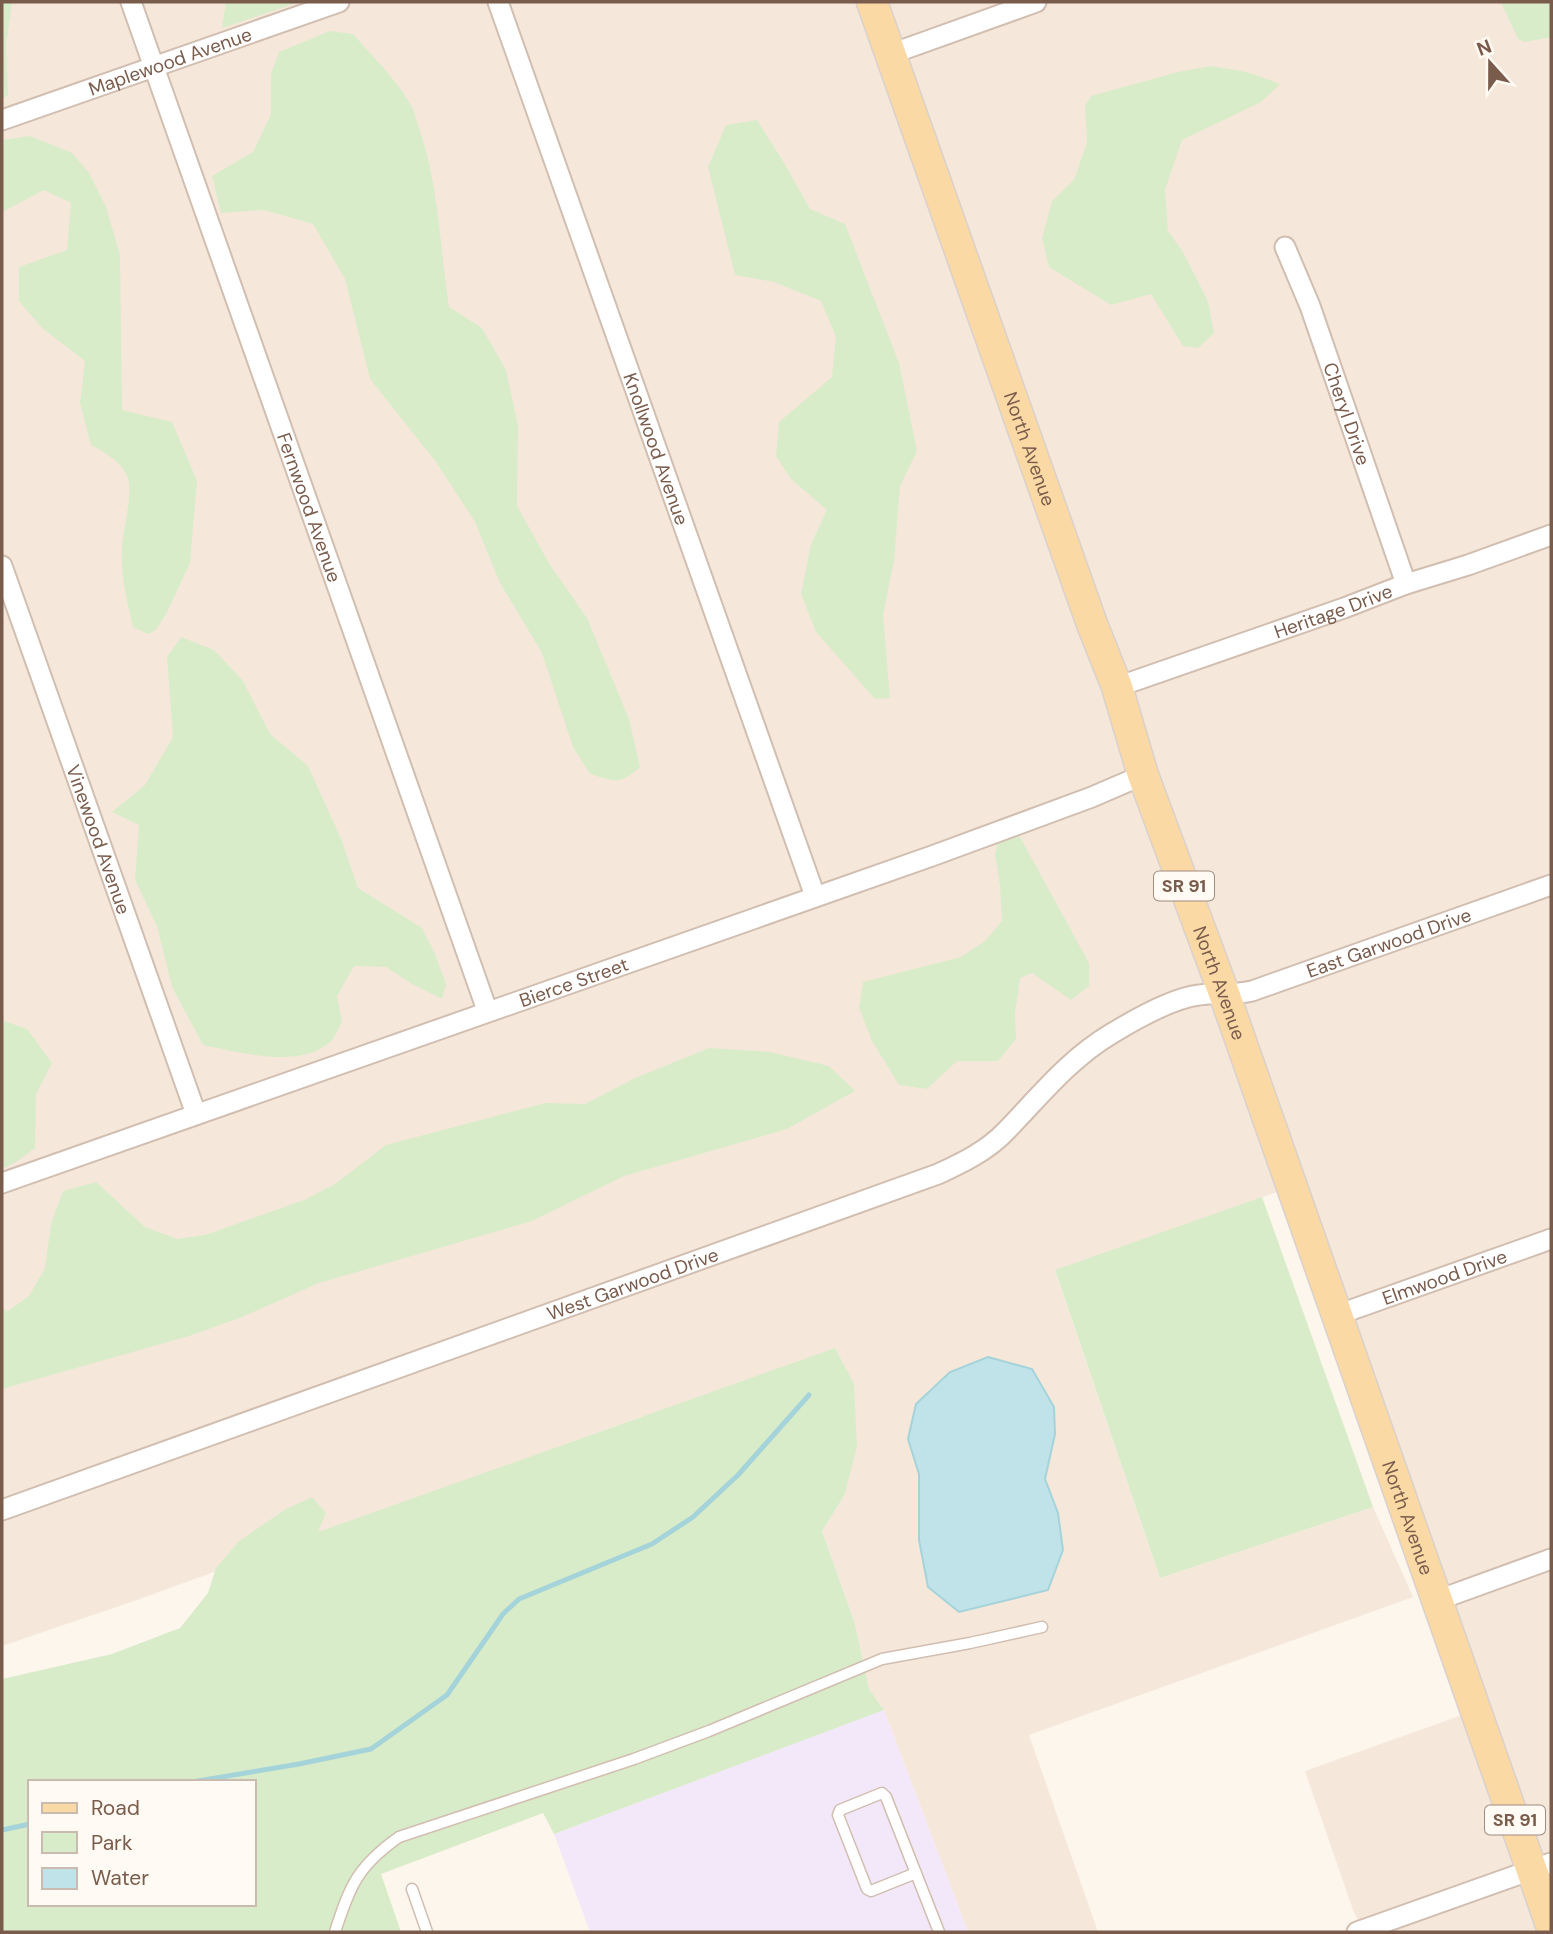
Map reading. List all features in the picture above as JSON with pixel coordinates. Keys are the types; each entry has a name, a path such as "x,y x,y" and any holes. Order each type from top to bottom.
{"main road":[{"name":"North Avenue","path":"873,2 1092,624 1117,687 1143,775 1225,996 1438,1601 1542,1867 1551,1925"}],"street":[{"name":"Fernwood Avenue","path":"131,2 487,1010"},
{"name":"Maplewood Avenue","path":"2,120 338,2"},
{"name":"Knollwood Avenue","path":"498,2 815,897"},
{"path":"891,54 1036,2"},
{"name":"Cheryl Drive","path":"1284,247 1310,306 1406,583"},
{"name":"Heritage Drive","path":"1117,687 1344,608 1406,583 1468,565 1551,535"},
{"name":"Vinewood Avenue","path":"2,566 196,1114"},
{"name":"Bierce Street","path":"2,1183 487,1010 815,897 1080,802 1143,775"},
{"name":"East Garwood Drive","path":"1225,996 1252,991 1551,885"},
{"name":"West Garwood Drive","path":"2,1510 938,1174 985,1149 1006,1131 1066,1067 1110,1034 1196,995 1225,996"},
{"name":"Elmwood Drive","path":"1337,1315 1551,1239"},
{"path":"1438,1601 1551,1559"},
{"path":"1357,1932 1542,1867"}],"lane":[{"path":"335,1932 345,1902 362,1869 375,1854 399,1837 634,1759 882,1659 1042,1627"},
{"path":"916,1873 871,1891 867,1889 838,1815 840,1810 883,1793 916,1873 939,1932"},
{"path":"412,1889 426,1932"}],"shaded area":[{"path":"2,2 1551,2 1551,1932 1357,1932 1362,1930 1305,1771 1476,1710 1291,1187 1055,1271 1160,1578 1373,1507 1413,1597 1029,1735 1098,1932 968,1932 884,1710 869,1689 855,1624 822,1531 844,1496 643,1416 137,1600 2,1646"},
{"path":"884,1710 968,1932 590,1932 554,1834"}],"green space":[{"path":"2,2 12,2 6,45 8,95 2,100"},
{"path":"226,2 299,2 222,28"},
{"path":"1501,2 1551,2 1551,37 1525,42 1518,39"},
{"path":"330,31 353,34 384,68 414,111 431,174 449,307 482,328 506,370 518,426 517,506 550,565 587,618 629,719 640,767 622,779 612,780 590,774 573,747 542,653 500,583 475,522 436,462 370,379 345,279 313,224 264,210 221,213 212,176 253,152 271,114 271,74 279,52"},
{"path":"1210,66 1247,72 1280,84 1261,102 1182,140 1165,190 1168,231 1183,252 1208,301 1214,333 1198,348 1183,346 1151,294 1111,305 1049,267 1042,238 1052,201 1074,180 1087,142 1085,106 1091,96"},
{"path":"757,120 810,209 845,224 899,363 917,451 900,486 894,561 883,615 890,698 875,699 816,632 801,594 811,544 827,510 791,479 776,456 779,422 832,377 836,337 821,301 774,282 735,275 708,167 726,125"},
{"path":"30,136 72,153 89,173 106,207 120,255 122,410 172,422 197,481 190,563 166,614 156,630 148,634 133,627 123,577 122,546 129,483 117,462 91,445 80,403 85,361 42,328 19,301 19,267 67,250 71,203 44,190 2,212 2,140"},
{"path":"181,637 214,650 243,681 270,734 308,766 341,839 358,888 422,928 446,984 442,999 386,967 354,966 337,996 342,1021 333,1039 319,1050 287,1057 251,1054 203,1045 172,987 157,926 135,880 139,825 112,812 145,785 173,737 167,657"},
{"path":"1020,837 1089,963 1089,986 1071,1000 1032,973 1020,978 1015,1014 1016,1039 998,1061 957,1061 927,1089 899,1085 872,1041 859,1008 863,982 961,957 985,941 1002,921 995,854 998,841"},
{"path":"2,1010 4,1021 27,1029 52,1063 36,1094 35,1148 2,1169"},
{"path":"709,1048 770,1052 829,1066 855,1091 787,1129 624,1176 532,1221 319,1283 242,1317 189,1336 2,1389 2,1307 7,1312 29,1296 45,1268 51,1224 63,1191 96,1182 145,1227 177,1239 205,1235 304,1200 335,1184 386,1145 545,1103 585,1104 635,1078"},
{"path":"1262,1197 1373,1507 1160,1578 1055,1270"},
{"path":"835,1348 854,1384 857,1447 844,1496 822,1531 855,1624 869,1689 884,1710 554,1834 543,1813 381,1874 401,1932 2,1932 2,1679 112,1654 180,1628 208,1593 216,1568 239,1541 286,1509 312,1497 326,1513 318,1532"}],"water":[{"path":"988,1357 1032,1369 1054,1407 1055,1434 1045,1479 1058,1513 1063,1550 1048,1590 959,1612 928,1587 919,1540 919,1474 908,1439 916,1404 950,1372"}],"waterway":[{"path":"204,1780 371,1749 447,1695 503,1614 519,1599 652,1544 693,1517 738,1475 809,1395"},
{"path":"2,1830 28,1824"}]}
